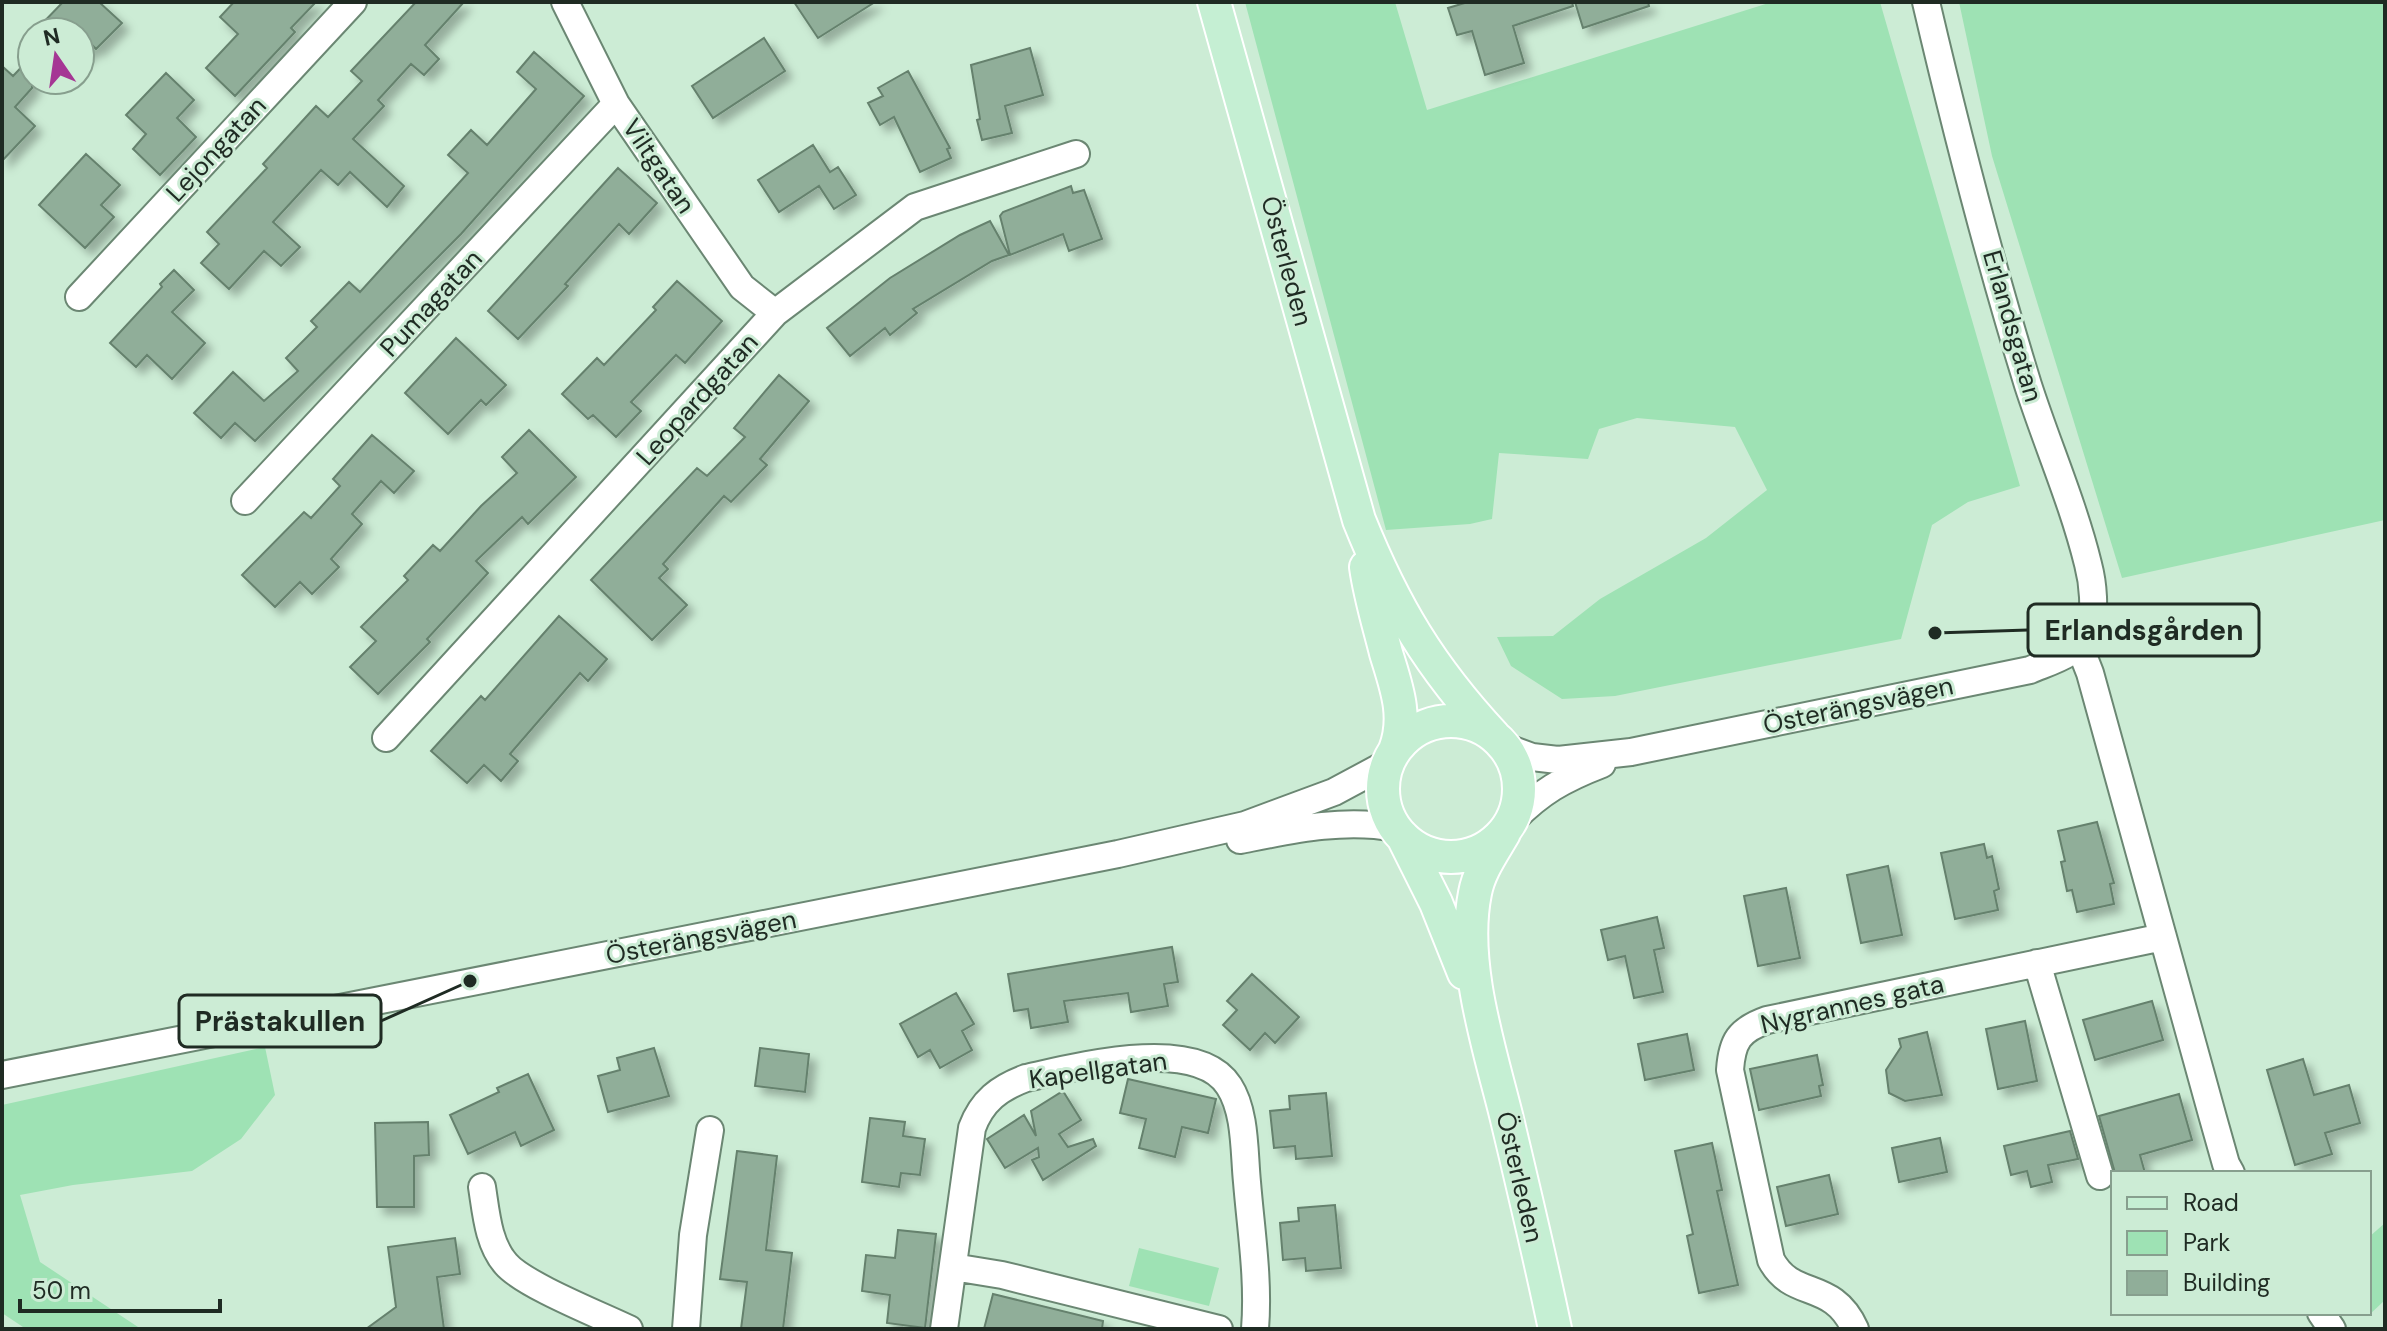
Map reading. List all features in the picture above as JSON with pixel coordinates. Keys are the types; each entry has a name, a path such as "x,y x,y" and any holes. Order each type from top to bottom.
{"main road":[{"name":"Österleden","path":"1214,2 1359,520 1375,611 1399,699 1401,734 1384,782 1384,801 1436,903 1484,1025"},
{"name":"Österleden","path":"1359,520 1412,633 1463,702 1500,742 1516,767 1520,790 1507,827 1480,875 1472,909 1474,962 1484,1025 1555,1329"},
{"path":"1392,757 1413,733 1447,721 1472,724 1500,742"},
{"path":"1399,832 1427,853 1460,856 1484,849 1507,827"}],"street":[{"name":"Lejongatan","path":"79,297 353,2"},
{"name":"Viltgatan","path":"565,2 616,104 742,287 775,313"},
{"name":"Erlandsgatan","path":"1926,2 1951,112 2028,384 2089,566 2093,607 2089,631 2079,645"},
{"name":"Pumagatan","path":"245,501 616,104"},
{"name":"Leopardgatan","path":"386,738 775,313 915,207 1076,154"},
{"name":"Österängsvägen","path":"1500,742 1532,757 1558,760 1631,752 2030,670 2062,658 2079,645"},
{"path":"2079,645 2113,754 2230,1171"},
{"name":"Österängsvägen","path":"1507,827 1533,799 1554,784 1631,752"},
{"name":"Österängsvägen","path":"2,1075 1203,835 1245,825 1334,792 1392,757"},
{"name":"Österängsvägen","path":"2,1091 1247,839 1342,823 1371,823 1399,832"},
{"name":"Nygrannes gata","path":"1855,1329 1842,1306 1829,1296 1788,1281 1771,1260 1730,1070 1732,1048 1741,1035 1752,1025 1767,1020 2163,937"},
{"path":"2037,963 2100,1176"},
{"name":"Kapellgatan","path":"944,1329 972,1128 976,1115 996,1092 1026,1078 1051,1072 1138,1059 1185,1058 1217,1072 1229,1085 1235,1098 1244,1147 1257,1303 1255,1329"},
{"path":"686,1329 693,1235 710,1130"},
{"path":"482,1187 489,1229 506,1264 544,1288 629,1329"},
{"path":"953,1267 1002,1275 1219,1329"}],"green space":[{"path":"1245,2 1395,2 1427,110 1772,2 1880,2 2020,486 1968,502 1932,525 1901,639 1615,696 1562,699 1511,666 1497,637 1553,636 1600,599 1706,538 1767,490 1735,427 1637,418 1599,429 1588,459 1499,453 1492,519 1470,524 1386,530"},
{"path":"1959,2 2385,2 2385,520 2122,578 1992,156"},
{"path":"265,1047 275,1095 241,1139 192,1171 73,1185 20,1195 40,1262 141,1329 26,1329 2,1313 2,1105"},
{"path":"2385,1223 2385,1300 2371,1313 2371,1235"},
{"path":"1139,1248 1219,1268 1209,1306 1129,1286"}],"building":[{"path":"63,2 99,2 122,23 96,49 96,16 49,16"},
{"path":"234,2 316,2 291,28 295,32 235,96 206,68 238,34 220,17"},
{"path":"416,2 464,2 425,45 439,59 424,75 411,64 378,100 384,106 353,139 404,186 387,207 350,172 338,185 321,170 273,222 300,247 281,266 264,251 229,289 201,263 219,244 207,232 267,168 263,164 316,106 328,117 362,81 351,71"},
{"path":"794,2 875,2 818,38"},
{"path":"1468,2 1572,2 1573,6 1513,26 1524,63 1485,75 1472,31 1457,35 1448,8"},
{"path":"1575,2 1648,2 1649,6 1583,28"},
{"path":"764,38 785,71 713,118 692,86"},
{"path":"1030,48 1043,95 1005,106 1012,133 982,140 971,65"},
{"path":"534,52 584,96 461,234 255,441 235,423 221,438 194,413 233,372 264,401 298,371 286,358 317,327 311,321 349,282 360,292 468,173 448,155 471,130 487,145 536,89 517,72"},
{"path":"2,66 13,76 16,73 16,96 25,96 15,107 35,126 2,161"},
{"path":"908,71 950,148 947,149 951,158 920,172 894,117 880,125 868,103 883,96 878,88"},
{"path":"166,73 194,100 177,118 196,137 160,175 133,149 146,134 126,115"},
{"path":"813,145 830,172 838,167 856,195 834,209 819,186 779,212 758,180"},
{"path":"86,154 120,185 101,205 114,217 85,248 39,205"},
{"path":"618,168 657,203 629,234 619,224 565,284 568,286 518,339 488,311"},
{"path":"1071,186 1073,193 1084,190 1102,239 1069,251 1063,234 1010,255 1000,216 1003,212"},
{"path":"990,221 1009,255 992,261 913,309 917,313 890,335 885,328 850,356 827,328 890,278 960,235"},
{"path":"174,270 194,290 172,312 205,343 172,379 147,355 136,367 110,343"},
{"path":"677,281 722,321 685,363 676,355 631,402 641,411 616,437 593,415 588,419 562,394 597,358 604,365 656,310 653,307"},
{"path":"456,338 506,385 486,405 481,400 448,434 405,393"},
{"path":"779,375 809,401 760,459 767,465 731,502 724,496 663,564 668,569 659,578 687,605 652,640 591,580 697,468 707,476 745,437 734,428"},
{"path":"529,430 576,477 528,524 522,517 476,561 488,573 427,639 430,642 378,694 350,667 376,641 361,627 408,580 404,576 433,545 440,551 481,506 517,473 502,457"},
{"path":"372,435 414,471 394,493 381,481 352,514 362,524 331,559 339,567 312,594 300,582 275,607 242,575 304,512 311,518 340,486 333,479"},
{"path":"559,616 607,659 588,681 580,673 510,754 518,761 501,781 484,765 467,783 431,751 481,696 485,700"},
{"path":"2097,822 2114,883 2110,884 2114,904 2077,912 2072,890 2067,891 2061,862 2065,861 2058,831"},
{"path":"1984,844 1987,858 1992,856 1999,889 1994,891 1998,910 1955,919 1941,853"},
{"path":"1888,866 1902,935 1861,943 1847,875"},
{"path":"1786,888 1800,958 1758,966 1744,896"},
{"path":"1657,917 1664,948 1654,950 1663,992 1634,998 1625,956 1608,960 1601,930"},
{"path":"1172,947 1178,982 1164,984 1168,1006 1131,1012 1128,993 1064,1001 1068,1022 1031,1028 1028,1009 1014,1011 1008,974"},
{"path":"1252,974 1299,1017 1275,1043 1265,1033 1250,1050 1223,1025 1237,1010 1227,1001"},
{"path":"956,993 974,1024 962,1031 972,1050 940,1068 930,1050 918,1057 900,1024"},
{"path":"2152,1001 2163,1040 2095,1060 2083,1020"},
{"path":"2025,1021 2037,1081 1998,1089 1986,1029"},
{"path":"1927,1032 1942,1095 1905,1101 1889,1093 1886,1070 1901,1047 1899,1039"},
{"path":"1687,1034 1694,1070 1645,1080 1638,1044"},
{"path":"654,1048 669,1096 608,1112 598,1076 620,1070 617,1058"},
{"path":"760,1048 809,1054 805,1092 755,1086"},
{"path":"1817,1055 1823,1085 1819,1086 1821,1096 1759,1110 1750,1069"},
{"path":"2303,1059 2314,1095 2349,1085 2360,1123 2325,1133 2332,1154 2295,1165 2267,1070"},
{"path":"528,1074 554,1130 521,1146 515,1132 468,1154 450,1115 499,1092 497,1088"},
{"path":"1128,1079 1216,1099 1208,1133 1182,1127 1175,1157 1139,1148 1146,1119 1120,1113"},
{"path":"1063,1091 1081,1120 1059,1134 1068,1147 1093,1139 1096,1146 1043,1180 1032,1160 1039,1157 1038,1148 1005,1168 987,1139 1024,1115 1036,1136 1031,1111"},
{"path":"1326,1093 1332,1156 1296,1159 1295,1146 1274,1148 1270,1111 1290,1109 1289,1096"},
{"path":"2179,1094 2192,1140 2140,1155 2144,1171 2114,1171 2099,1116"},
{"path":"870,1118 905,1122 903,1136 925,1139 920,1175 901,1173 899,1187 862,1182"},
{"path":"428,1122 429,1155 414,1156 414,1207 377,1207 375,1123"},
{"path":"2070,1131 2078,1159 2048,1165 2052,1182 2031,1187 2027,1171 2011,1175 2004,1146"},
{"path":"1940,1138 1947,1172 1899,1182 1892,1148"},
{"path":"1712,1143 1722,1190 1717,1191 1738,1285 1699,1293 1687,1236 1693,1234 1675,1151"},
{"path":"737,1151 777,1156 766,1250 792,1253 783,1329 741,1329 747,1282 720,1279"},
{"path":"1829,1175 1838,1214 1786,1226 1777,1187"},
{"path":"1335,1205 1341,1268 1306,1271 1305,1258 1283,1260 1280,1223 1299,1221 1298,1208"},
{"path":"898,1230 936,1234 925,1328 887,1323 890,1295 862,1291 866,1255 895,1258"},
{"path":"455,1238 460,1274 437,1277 444,1329 366,1329 396,1307 388,1247"},
{"path":"993,1294 1103,1321 1102,1329 984,1329"}],"place":[{"name":"Erlandsgården","path":"1935,633"},
{"name":"Prästakullen","path":"470,981"}]}
